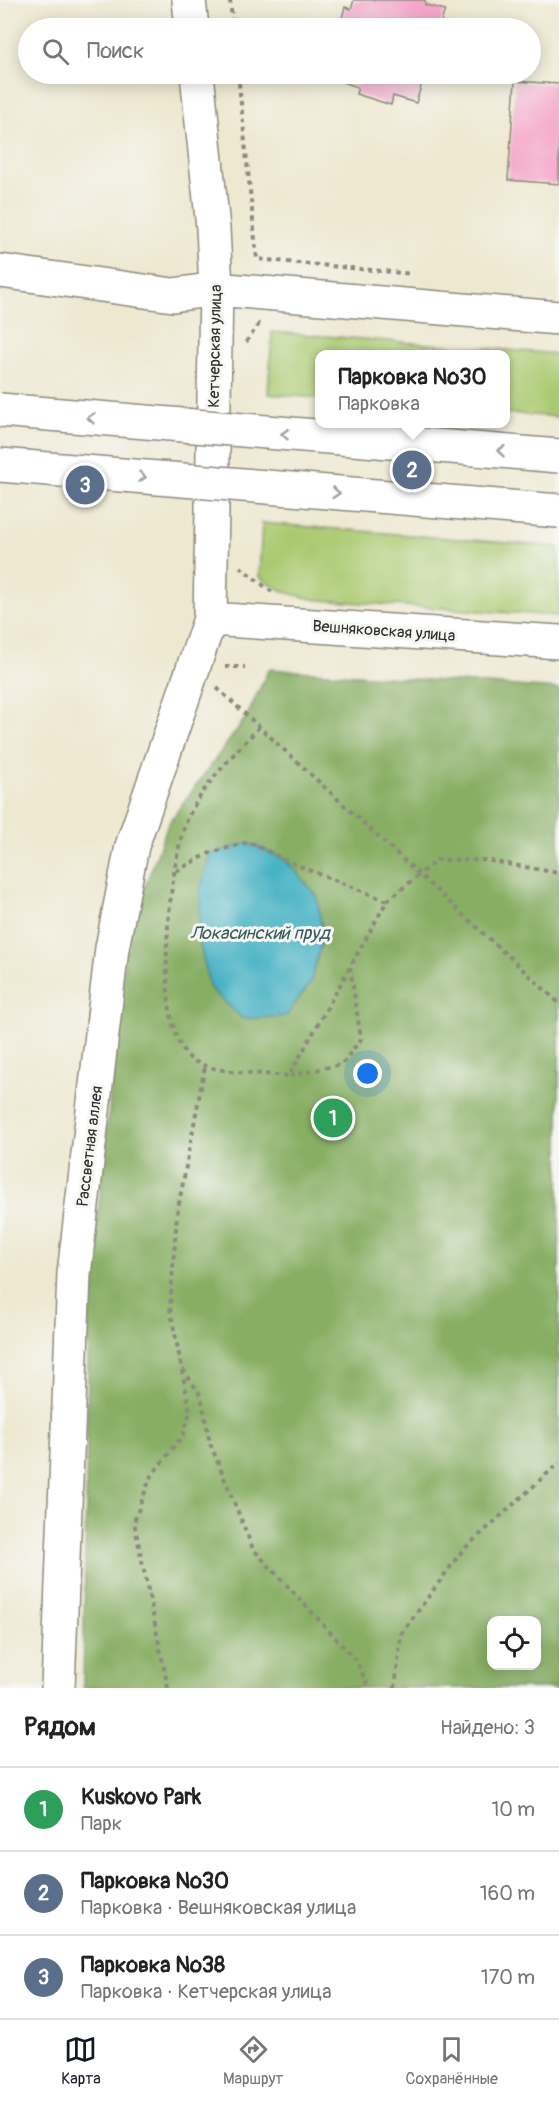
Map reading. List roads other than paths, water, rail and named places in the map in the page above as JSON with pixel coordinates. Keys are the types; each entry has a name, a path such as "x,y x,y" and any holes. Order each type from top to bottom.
{"main road":[{"path":"189,0 191,18"},
{"name":"Кетчерская улица","path":"198,84 213,228 216,289 210,619"},
{"path":"0,271 173,295 216,289 559,318"},
{"path":"0,410 559,456"},
{"path":"0,465 559,511"},
{"name":"Вешняковская улица","path":"210,619 559,642"},
{"name":"Рассветная аллея","path":"58,1688 74,1274 112,948 132,846 162,752 210,619"}],"water":[{"name":"Локасинский пруд","path":"248,843 285,859 317,896 323,936 311,982 286,1016 243,1019 210,988 199,940 200,890 210,854"}],"place":[{"name":"Парковка №30","path":"412,470"},
{"name":"Парковка №38","path":"85,485"},
{"name":"Kuskovo Park","path":"333,1118"}]}
